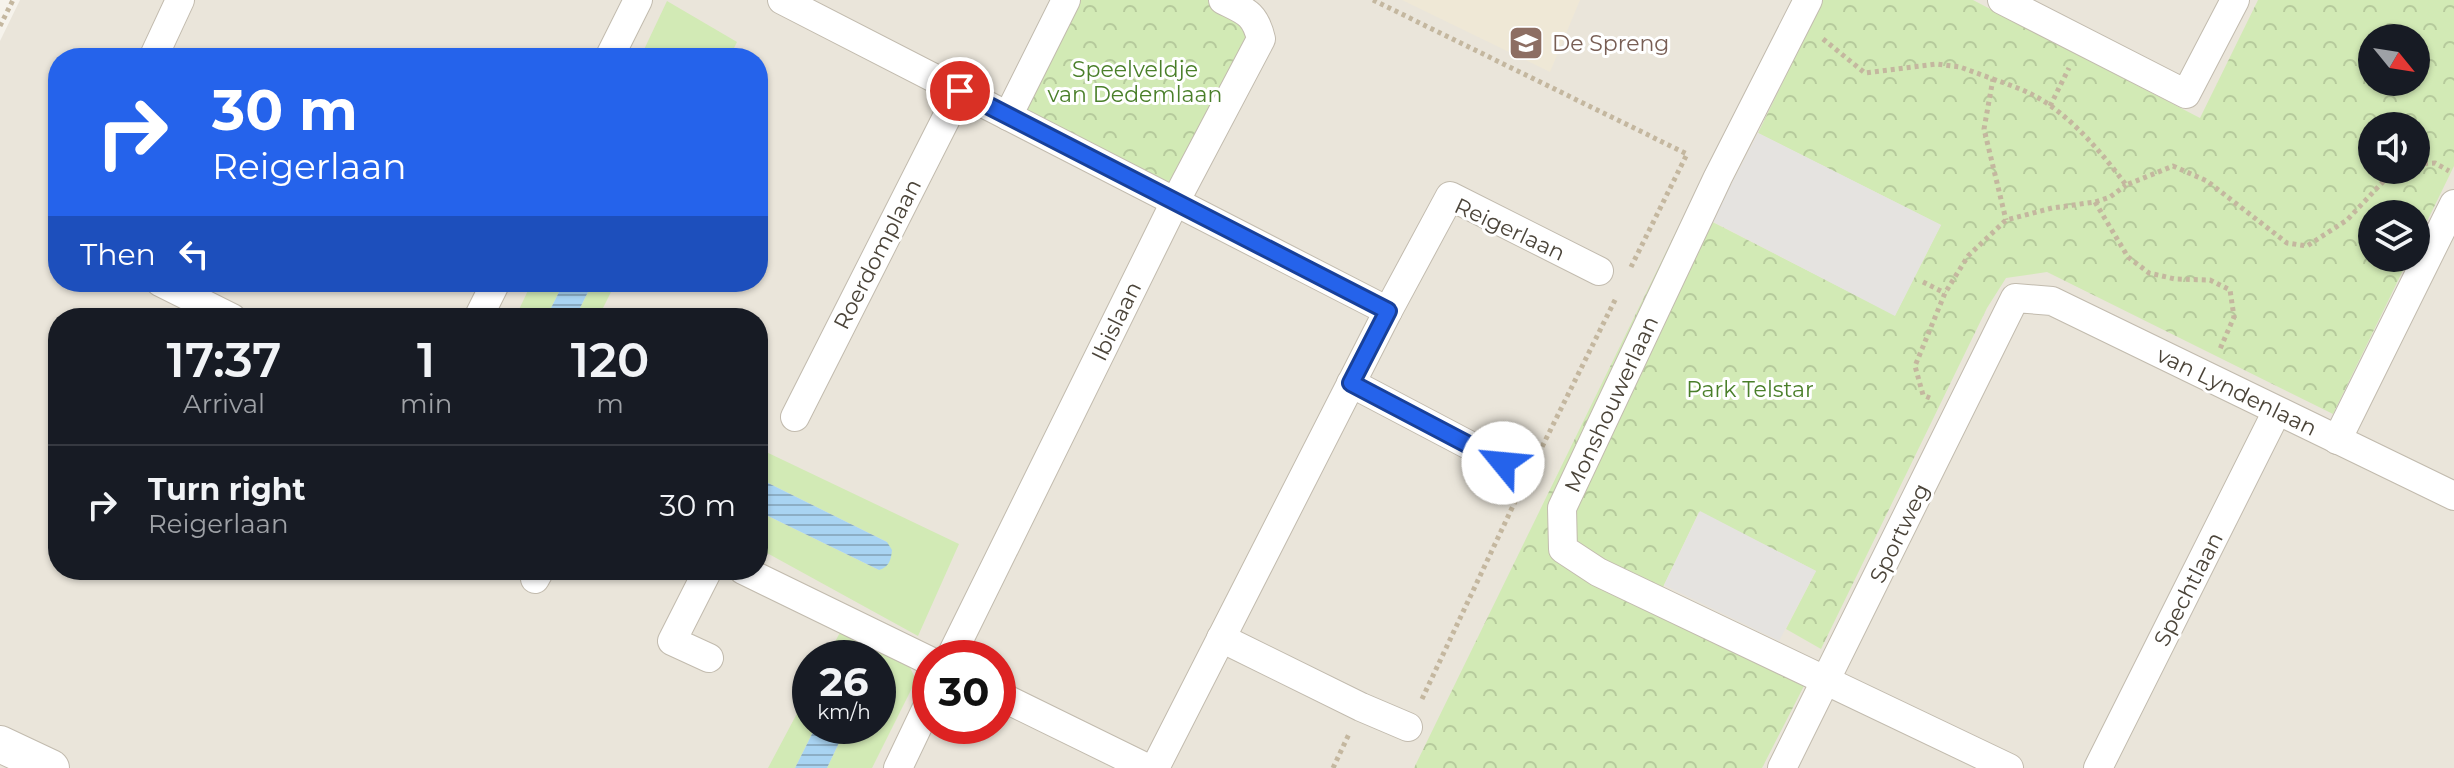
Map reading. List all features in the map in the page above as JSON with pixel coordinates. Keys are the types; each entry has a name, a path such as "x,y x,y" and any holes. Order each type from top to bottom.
{"street":[{"path":"158,48 180,0"},
{"path":"614,48 638,0"},
{"path":"782,0 1388,311"},
{"path":"1008,116 1066,0"},
{"name":"Ibislaan","path":"959,640 1175,202 1261,39 1257,22 1247,12 1223,0"},
{"path":"2002,0 2186,94 2235,0"},
{"name":"Monshouwerlaan","path":"1802,11 1718,177 1562,508 1563,549 1598,572 1826,679"},
{"name":"Roerdomplaan","path":"795,417 960,91"},
{"name":"Reigerlaan","path":"1155,768 1450,196 1599,271"},
{"path":"2337,440 2454,204"},
{"path":"180,292 212,308"},
{"name":"Sportweg","path":"1782,768 2015,298"},
{"name":"van Lyndenlaan","path":"2015,298 2052,301 2454,496"},
{"path":"1351,383 1503,463"},
{"name":"Spechtlaan","path":"2098,768 2277,411"},
{"path":"703,580 672,641 709,658"},
{"path":"764,580 912,652"},
{"path":"1221,638 1408,727"},
{"path":"1826,679 2009,768"},
{"path":"1016,704 1147,768"},
{"path":"898,768 912,739"},
{"path":"0,744 51,768"}],"path":[{"path":"0,26 13,0"},
{"path":"1373,0 1687,154 1629,271"},
{"path":"1802,11 1830,43 1865,73 1937,64 1960,67 2035,96 2099,149 2126,185"},
{"path":"2050,106 2083,41"},
{"path":"1993,79 1984,129 2006,220"},
{"path":"2430,163 2454,173"},
{"path":"1958,414 1923,395 1915,366 1945,293 1968,256 2006,220 2052,208 2095,202 2110,197 2126,185 2173,166 2207,181 2287,243 2307,246 2347,220 2381,184"},
{"path":"2095,202 2128,257 2149,273 2175,279 2210,280 2230,290 2234,317 2208,376"},
{"path":"1923,282 1945,293"},
{"path":"1534,463 1616,297"},
{"path":"1408,727 1521,489"}],"shaded area":[{"path":"20,0 2454,0 2454,768 0,768 0,41"},
{"name":"De Spreng","path":"1402,0 1580,0 1550,72"},
{"path":"1758,133 1941,225 1895,316 1712,221"},
{"path":"1700,511 1816,571 1779,641 1664,585"}],"green space":[{"name":"Speelveldje van Dedemlaan","path":"1070,0 1209,0 1241,19 1248,36 1171,188 1014,114"},
{"name":"Park Telstar","path":"1823,0 1973,0 2200,118 2258,0 2454,0 2454,166 2430,215 2430,200 2358,200 2358,272 2402,272 2333,414 2047,272 2006,278 1987,308 1821,649 1786,629 1816,571 1699,512 1653,608 1807,680 1762,768 1414,768 1687,209 1895,315 1941,225 1758,133"},
{"path":"667,1 737,42 734,48 645,48"},
{"path":"527,292 559,292 551,308 520,308"},
{"path":"588,292 611,292 603,308 580,308"},
{"path":"768,453 959,544 918,636 768,554 768,516 879,570 887,542 768,483"},
{"path":"842,629 865,640 836,640"},
{"path":"896,654 906,659 912,672 912,688 896,720"},
{"path":"792,723 792,744 807,744 795,768 768,768"},
{"path":"838,744 884,744 872,768 827,768"}],"water":[{"path":"559,292 588,292 580,308 551,308"},
{"path":"768,483 887,542 892,550 891,557 889,563 879,570 768,516"},
{"path":"807,744 838,744 827,768 795,768"}],"place":[{"name":"De Spreng","path":"1526,43"}],"route":[{"path":"960,91 1388,311 1351,383 1503,463"}]}
